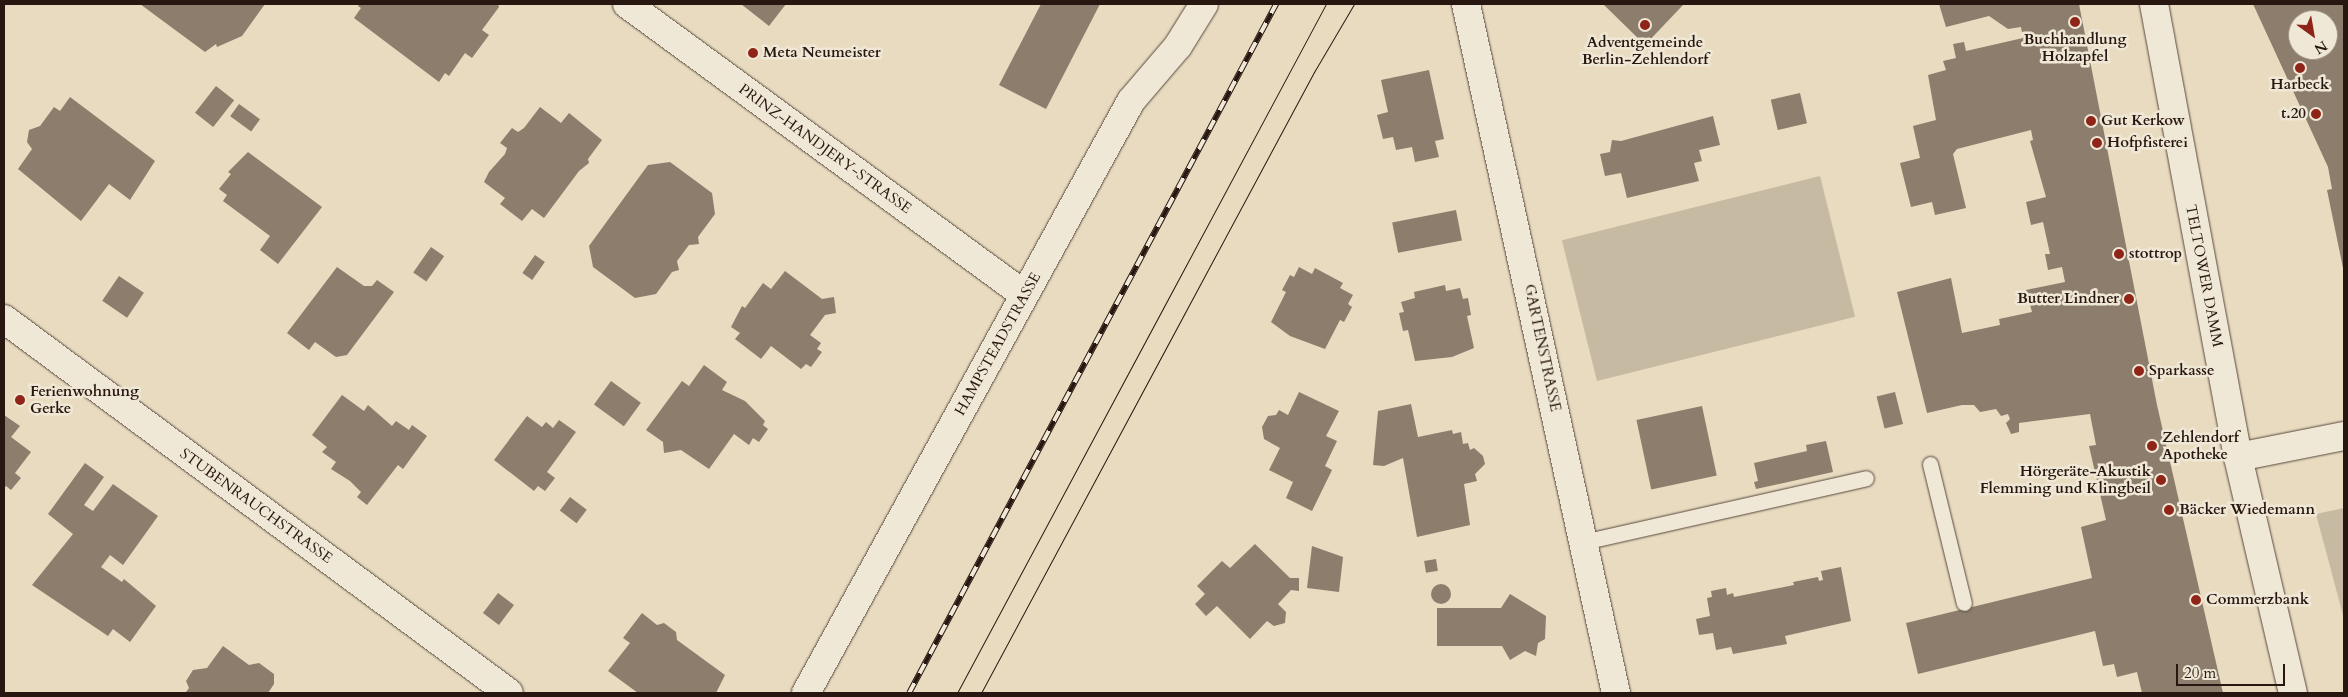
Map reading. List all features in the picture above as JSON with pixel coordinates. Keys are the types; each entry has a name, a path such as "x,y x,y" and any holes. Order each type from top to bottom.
{"street":[{"name":"PRINZ-HANDJERY-STRASSE","path":"627,4 1024,294"},
{"name":"HAMPSTEADSTRASSE","path":"806,693 1131,101 1178,46 1204,4"},
{"name":"GARTENSTRASSE","path":"1466,4 1616,693"},
{"name":"TELTOWER DAMM","path":"2154,4 2238,457 2293,693"},
{"name":"STUBENRAUCHSTRASSE","path":"4,319 509,693"},
{"path":"2238,457 2344,436"}],"lane":[{"path":"1930,464 1964,603"},
{"path":"1583,542 1866,478"}],"shaded area":[{"path":"1820,176 1855,317 1597,381 1562,240"},
{"path":"2344,508 2344,619 2316,514"}],"building":[{"path":"140,4 265,4 242,36 217,47 216,44 205,52"},
{"path":"359,4 498,4 499,7 482,30 489,35 472,58 465,53 449,76 445,73 439,82 354,18 361,8 358,6"},
{"path":"741,4 786,4 769,26"},
{"path":"1041,4 1100,4 1046,109 999,85"},
{"name":"Adventgemeinde Berlin-Zehlendorf","path":"1603,4 1682,4 1683,5 1645,45"},
{"path":"1939,4 2079,4 2157,405 2223,693 2142,693 2137,672 2117,677 2114,664 2103,666 2095,631 1918,674 1906,623 2092,578 2081,527 2106,520 2089,446 2096,445 2090,414 2019,423 2019,432 2011,434 2006,423 2010,419 2008,414 2001,416 1996,409 1980,412 1974,405 1962,405 1927,413 1897,292 1951,278 1962,333 2000,325 1999,319 2032,312 2026,290 2065,282 2062,267 2048,270 2045,254 2050,254 2043,222 2031,225 2026,202 2046,197 2030,141 2033,140 2031,130 1957,149 1953,154 1966,208 1935,215 1932,202 1911,207 1900,163 1920,158 1913,126 1936,120 1928,75 1946,70 1943,61 1956,58 1953,44 1964,42 1966,51 2023,38 2021,27 2008,29 1989,16 1946,27"},
{"path":"2253,4 2344,4 2344,273 2327,190 2332,189 2328,167"},
{"path":"1429,70 1444,139 1435,141 1439,157 1415,162 1412,147 1396,150 1393,137 1383,139 1377,115 1388,112 1381,80"},
{"path":"216,86 234,100 213,127 195,113"},
{"path":"1800,93 1807,123 1778,130 1771,100"},
{"path":"70,97 155,161 130,200 109,184 81,221 18,169 32,149 27,142 29,130 40,126 54,107 60,111"},
{"path":"239,104 260,119 251,131 230,116"},
{"path":"540,107 561,123 569,113 602,140 588,159 589,163 579,171 544,218 532,209 522,221 500,204 505,198 484,182 489,172 505,154 507,148 500,143 512,128 518,132 524,128"},
{"path":"1713,116 1720,145 1699,150 1702,161 1694,163 1699,181 1627,198 1621,173 1605,176 1600,154 1610,152 1612,140 1621,141"},
{"path":"248,152 322,207 278,264 260,250 270,236 223,201 227,195 219,189 231,174 228,172"},
{"path":"670,162 712,193 715,214 698,237 699,244 689,245 677,261 679,270 672,272 656,294 635,298 593,267 589,246 648,165"},
{"path":"1456,210 1462,240 1398,253 1392,222"},
{"path":"431,247 444,256 426,282 413,272"},
{"path":"535,255 545,262 532,280 522,273"},
{"path":"337,267 364,286 372,286 377,280 394,292 347,355 336,357 315,342 309,350 287,333"},
{"path":"1299,267 1312,274 1315,268 1343,283 1340,288 1353,295 1348,304 1352,307 1344,322 1340,320 1325,349 1290,336 1271,322 1286,292 1282,290 1290,275 1294,277"},
{"path":"785,271 822,299 834,297 836,313 825,315 810,335 821,343 817,349 822,352 811,367 806,364 801,369 771,346 761,359 735,339 740,333 731,327 742,306 745,308 763,283 771,289"},
{"path":"119,276 144,293 127,318 102,301"},
{"path":"1445,285 1446,291 1460,288 1463,299 1468,298 1471,315 1467,316 1474,348 1452,357 1415,361 1408,330 1403,331 1399,313 1404,312 1401,302 1415,298 1414,292"},
{"path":"704,365 727,382 722,390 745,401 765,421 763,425 768,429 759,442 753,438 749,445 734,434 709,469 681,450 664,453 663,442 646,430 682,381 689,386"},
{"path":"611,381 641,403 624,426 594,404"},
{"path":"1299,392 1339,411 1326,436 1337,441 1325,466 1332,470 1312,511 1286,498 1293,482 1269,470 1280,448 1264,439 1262,427 1268,416 1276,415 1279,410 1288,415"},
{"path":"1895,392 1903,424 1885,429 1877,397"},
{"path":"342,395 364,411 368,405 392,426 396,421 409,430 412,425 427,436 403,469 398,465 367,505 357,497 361,492 350,481 331,469 336,462 322,452 327,447 312,435"},
{"path":"1411,404 1418,437 1452,430 1453,434 1461,432 1463,444 1468,443 1470,450 1474,448 1483,456 1485,464 1475,474 1477,481 1464,484 1470,525 1417,537 1403,458 1384,466 1373,465 1378,411"},
{"path":"1702,406 1717,475 1651,489 1636,420"},
{"path":"4,415 20,426 11,437 31,452 15,473 21,478 11,490 6,486 4,488"},
{"path":"527,416 542,427 546,422 553,428 559,420 576,432 547,472 555,478 545,491 538,486 534,491 494,460"},
{"path":"1826,441 1833,472 1756,489 1754,482 1758,481 1754,463 1807,451 1806,445"},
{"path":"85,463 104,477 84,505 93,511 113,484 158,516 123,565 110,555 101,567 122,582 124,579 156,606 130,642 113,629 108,636 32,585 73,534 48,514"},
{"path":"570,497 587,510 577,523 560,511"},
{"path":"1255,544 1290,578 1299,578 1299,591 1291,590 1278,604 1286,612 1285,623 1274,626 1267,621 1250,639 1217,606 1206,616 1195,604 1205,594 1197,586 1222,561 1230,568"},
{"path":"1312,546 1343,557 1339,592 1307,588"},
{"path":"1436,559 1438,571 1426,573 1424,561"},
{"path":"1841,567 1851,621 1785,636 1787,644 1733,654 1731,647 1716,650 1713,633 1699,635 1696,619 1710,616 1707,598 1712,597 1711,591 1726,588 1727,595 1733,593 1734,597 1794,585 1793,582 1818,577 1819,581 1823,580 1821,571"},
{"path":"1437,584 1445,584 1451,590 1451,598 1445,604 1437,604 1431,598 1431,590"},
{"path":"498,593 514,605 499,625 483,613"},
{"path":"1510,594 1546,616 1545,639 1538,643 1536,656 1525,651 1510,660 1502,646 1437,646 1437,608 1501,608"},
{"path":"642,613 657,625 664,623 676,632 677,640 725,675 716,693 638,693 608,671 630,643 623,638"},
{"path":"223,646 249,665 259,663 274,674 274,684 268,693 186,692 189,688 186,681 193,670 207,668"}],"tram line":[{"path":"957,693 1326,4"},
{"path":"981,693 1314,72 1354,4"}],"railway":[{"path":"909,693 1276,4"}],"place":[{"name":"Buchhandlung Holzapfel","path":"2075,22"},
{"name":"Adventgemeinde Berlin-Zehlendorf","path":"1645,25"},
{"name":"Meta Neumeister","path":"753,53"},
{"name":"Harbeck","path":"2300,68"},
{"name":"t.20","path":"2316,114"},
{"name":"Gut Kerkow","path":"2091,121"},
{"name":"Hofpfisterei","path":"2097,143"},
{"name":"stottrop","path":"2119,254"},
{"name":"Butter Lindner","path":"2129,299"},
{"name":"Sparkasse","path":"2139,371"},
{"name":"Ferienwohnung Gerke","path":"20,400"},
{"name":"Zehlendorf Apotheke","path":"2152,446"},
{"name":"Hörgeräte-Akustik Flemming und Klingbeil","path":"2161,480"},
{"name":"Bäcker Wiedemann","path":"2169,510"},
{"name":"Commerzbank","path":"2196,600"}]}
